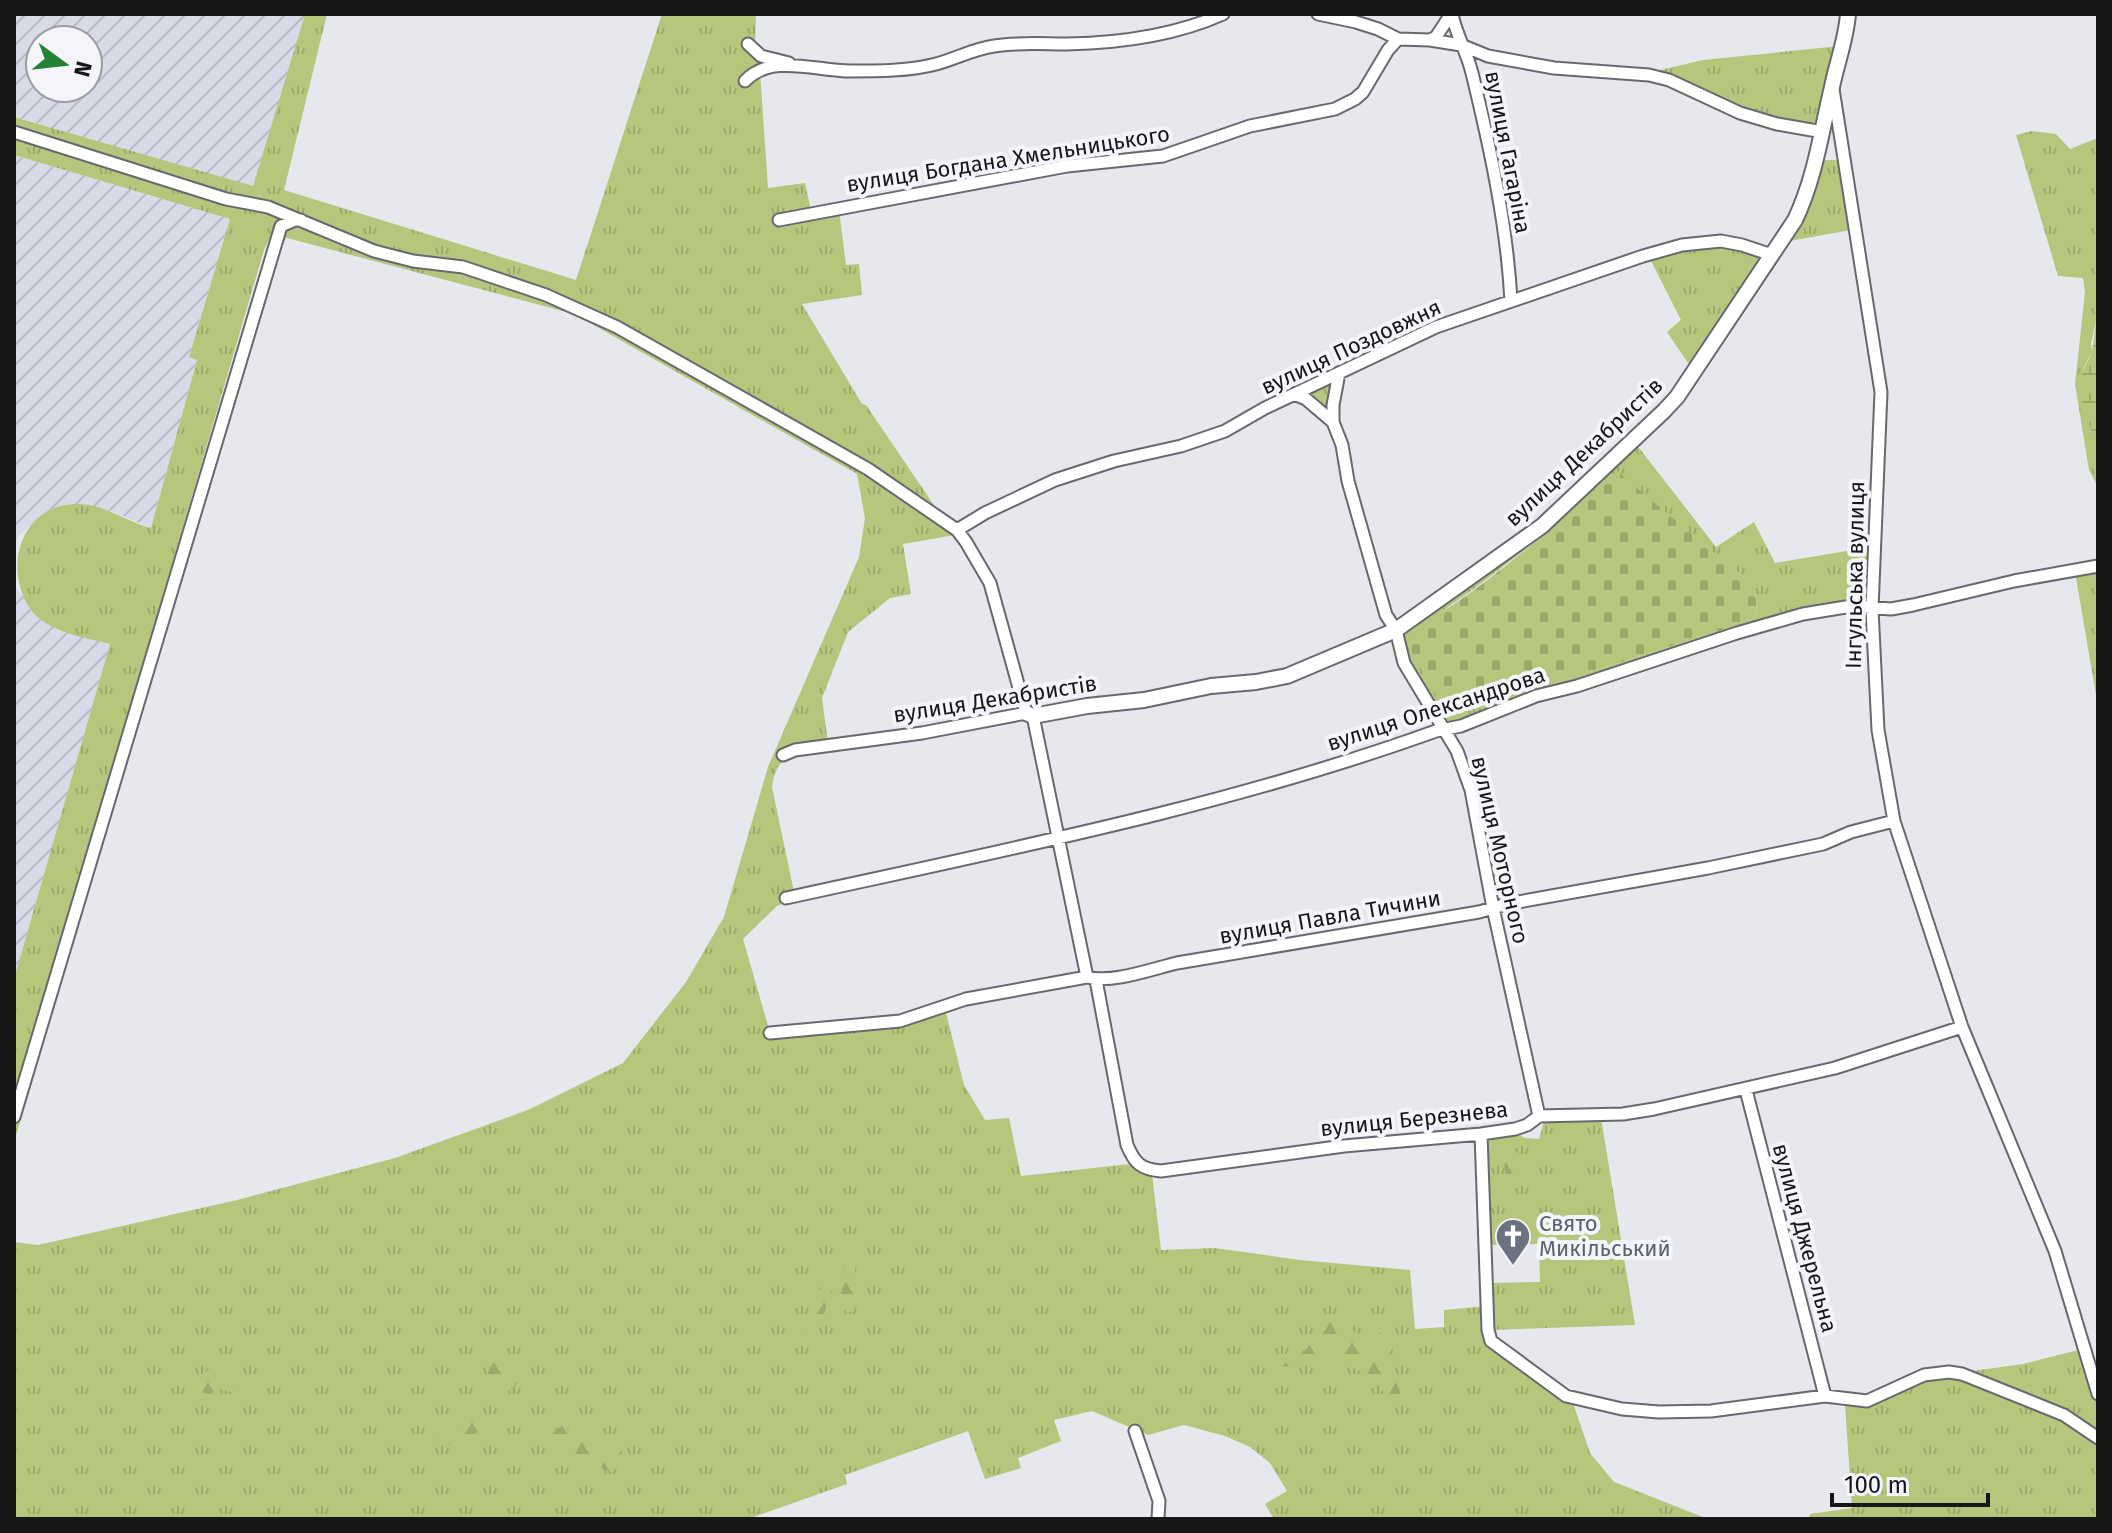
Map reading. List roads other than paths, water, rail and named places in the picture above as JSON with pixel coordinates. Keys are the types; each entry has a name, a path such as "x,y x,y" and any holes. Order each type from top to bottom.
{"street":[{"path":"748,44 761,56 794,64 851,71 931,65 995,46 1067,44 1165,33 1188,28 1223,14"},
{"path":"1318,14 1378,29 1398,39 1461,45 1488,56 1554,68 1649,75 1669,80 1740,113 1777,124 1823,132"},
{"path":"1430,40 1436,37 1452,14"},
{"name":"вулиця Гагаріна","path":"1452,14 1472,72 1497,191 1509,263 1511,301"},
{"name":"Інгульська вулиця","path":"1848,14 1846,35 1832,84 1881,392 1872,609 1878,730 1894,821 1962,1027 2055,1251 2098,1394"},
{"name":"вулиця Богдана Хмельницького","path":"779,220 1067,166 1163,156 1250,126 1335,109 1363,92 1398,39"},
{"path":"745,81 758,70 794,64"},
{"name":"вулиця Декабристів","path":"783,755 795,750 1144,700 1211,686 1287,676 1396,630 1542,526 1677,397 1795,220 1808,191 1832,84"},
{"path":"14,132 226,199 255,204 283,219 301,220 374,251 413,261 463,267 579,308 868,469 957,530 977,557 990,583 1030,714 1091,978"},
{"path":"14,1117 283,219"},
{"name":"вулиця Поздовжня","path":"957,530 985,513 1055,480 1114,461 1205,439 1436,327 1511,301 1682,245 1721,241 1772,255"},
{"name":"вулиця Моторного","path":"1339,373 1333,422 1342,445 1348,481 1386,615 1396,630 1404,663 1457,751 1471,790 1493,908 1539,1116"},
{"path":"1294,394 1306,399 1333,422"},
{"name":"вулиця Олександрова","path":"786,898 1058,839 1279,782 1461,726 1536,696 1577,686 1803,614 1852,606 1872,609 1913,605 2014,581 2098,566"},
{"name":"вулиця Павла Тичини","path":"770,1033 900,1021 966,999 1493,908 1808,847 1894,821"},
{"name":"вулиця Березнева","path":"1091,978 1132,1159 1144,1169 1161,1171 1344,1146 1481,1134 1527,1125 1539,1116 1623,1114 1746,1090 1835,1068 1962,1027"},
{"name":"вулиця Джерельна","path":"1746,1090 1825,1396"},
{"path":"1481,1134 1488,1330 1491,1341 1566,1396 1622,1409 1690,1413 1825,1396 1867,1401 1924,1375 1949,1372 1962,1374 2064,1415 2098,1438"},
{"path":"1135,1431 1159,1501 1158,1519"}],"place":[{"name":"Свято Микільський","path":"1513,1267"}]}
